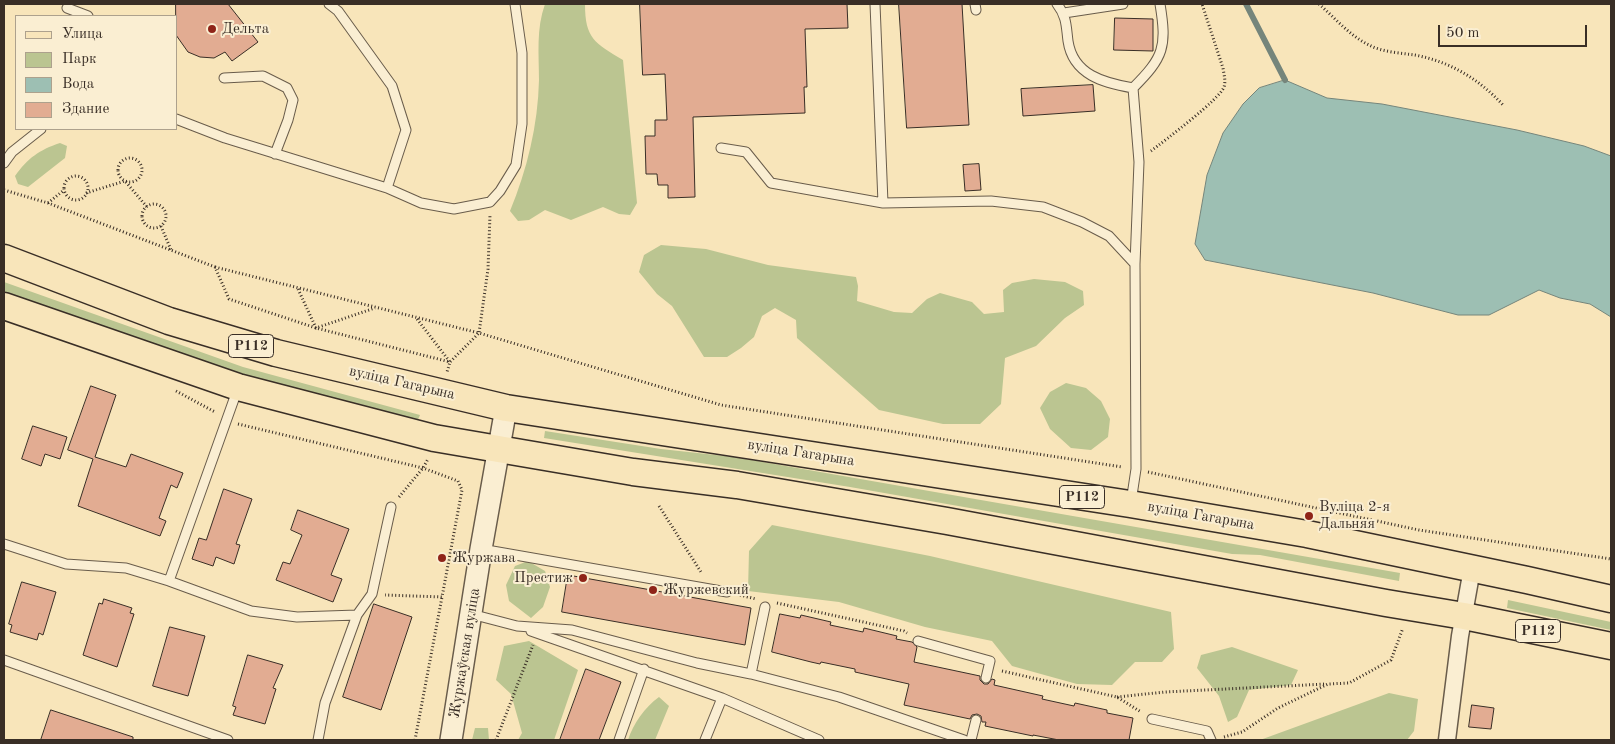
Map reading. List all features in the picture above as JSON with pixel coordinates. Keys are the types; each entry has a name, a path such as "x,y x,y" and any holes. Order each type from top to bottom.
{"main road":[{"name":"вуліца Гагарына","path":"4,258 178,324 276,353 506,408 1130,504 1307,534 1611,600"},
{"name":"Р112","path":"4,306 238,387 427,436 633,472 737,485 881,510 1464,616 1611,646"}],"street":[{"name":"Журжаўская вуліца","path":"451,740 481,549 506,408"},
{"path":"1448,740 1472,569"}],"lane":[{"path":"329,4 338,10 392,86 397,100 406,130 387,188"},
{"path":"178,120 225,138 387,188 420,202 454,209 490,202 500,191 516,165 522,124 522,53 516,4"},
{"path":"875,4 883,203"},
{"path":"1057,4 1064,13 1068,43 1072,57 1077,65 1084,72 1097,79 1133,88"},
{"path":"1064,13 1123,4"},
{"path":"1130,504 1136,469 1135,264 1139,162 1133,88 1154,66 1161,53 1164,41 1160,4"},
{"path":"67,8 85,15"},
{"path":"224,78 263,76 287,88 293,100 288,120 275,154"},
{"path":"4,161 12,152 40,130"},
{"path":"721,148 746,152 771,182 883,203 990,201 1043,207 1082,222 1109,236 1135,264"},
{"path":"169,581 238,387"},
{"path":"318,740 325,703 357,615 372,594 391,507"},
{"path":"4,544 66,564 126,568 169,581 250,611 297,617 357,615"},
{"path":"481,549 727,592"},
{"path":"751,674 765,607"},
{"path":"471,614 517,626 644,669 722,698 819,740"},
{"path":"517,626 572,630 698,663 751,674 839,697 964,740"},
{"path":"918,641 990,661 986,678"},
{"path":"4,660 228,740"},
{"path":"619,740 644,669"},
{"path":"706,740 722,698"},
{"path":"1152,719 1206,731 1216,739"},
{"path":"972,740 976,720"}],"path":[{"path":"1139,162 1215,99 1225,86 1223,68 1202,4"},
{"path":"1319,4 1356,38 1372,47 1420,56 1444,63 1469,76 1488,89 1504,106"},
{"path":"86,193 125,181 137,180 142,169 134,159 128,158 123,160 119,165 118,171 120,177 125,181 147,207"},
{"path":"74,176 85,181 87,187 83,198 77,200 71,199 64,190 65,184 74,176"},
{"path":"4,190 48,203 215,267 479,333 721,405 1136,469 1419,530 1611,559"},
{"path":"48,203 64,190"},
{"path":"447,372 450,362 479,333 488,269 490,202"},
{"path":"152,204 159,205 166,215 165,221 161,226 149,227 144,223 142,218 143,211 152,204"},
{"path":"161,226 171,250"},
{"path":"215,267 228,299 316,328 450,362"},
{"path":"298,289 316,328"},
{"path":"316,328 376,308"},
{"path":"416,318 450,362"},
{"path":"391,507 423,468 430,456"},
{"path":"415,740 462,490"},
{"path":"659,506 712,590"},
{"path":"727,592 759,599"},
{"path":"372,594 442,598"},
{"path":"776,603 904,631 918,641"},
{"path":"990,661 1004,672 1117,697 1164,692 1328,684 1349,682 1391,660 1403,628"},
{"path":"496,740 536,636"},
{"path":"1216,739 1242,732 1278,708 1328,684"},
{"path":"1117,697 1152,719"}],"green space":[{"path":"545,4 585,4 587,25 594,39 605,49 623,60 637,203 630,215 619,214 603,207 571,220 545,210 529,220 518,221 510,211 522,180 534,130 539,80 539,32"},
{"path":"60,143 67,146 65,158 28,187 18,184 15,176 29,159"},
{"path":"661,245 706,249 768,265 856,277 858,286 857,301 894,312 912,313 927,299 940,293 972,302 984,314 1004,312 1003,290 1012,283 1034,279 1065,282 1083,291 1084,305 1065,318 1036,346 1005,358 1001,404 980,424 943,424 879,410 797,338 796,320 775,308 762,316 754,337 741,348 727,357 704,357 672,306 657,294 639,272 644,255"},
{"path":"4,282 243,367 420,415 417,422 240,377 4,296"},
{"path":"1066,383 1086,388 1101,401 1110,419 1108,437 1091,450 1071,448 1050,429 1040,408 1050,392"},
{"path":"545,431 661,449 734,457 1400,573 1399,581 1260,555 1232,554 850,487 544,438"},
{"path":"772,525 930,556 1171,612 1174,649 1162,662 1135,662 1112,685 1077,684 1012,666 992,641 925,627 839,602 748,591 749,551"},
{"path":"528,561 545,571 550,587 543,607 531,618 509,601 506,585 515,566"},
{"path":"1508,600 1611,622 1611,630 1507,608"},
{"path":"529,641 578,670 554,740 518,740 522,733 511,694 496,680 504,646"},
{"path":"1232,647 1298,670 1291,685 1249,690 1237,717 1228,722 1219,696 1197,668 1201,655"},
{"path":"1389,693 1418,699 1414,731 1407,740 1260,740"},
{"path":"659,697 669,706 655,740 628,740 640,716"},
{"path":"475,728 488,728 489,740 472,740"}],"water":[{"path":"1285,80 1327,98 1382,104 1517,130 1584,146 1611,156 1611,317 1590,304 1560,298 1539,290 1489,315 1458,315 1373,293 1205,260 1195,244 1207,175 1223,133 1243,104 1259,88"}],"building":[{"name":"Дельта","path":"176,4 228,4 258,42 232,61 225,52 214,58 200,57 188,52 178,38 178,15 176,15"},
{"path":"640,4 847,4 848,28 805,29 807,87 804,87 805,113 693,117 695,197 668,198 668,185 658,185 657,174 646,174 645,136 655,136 655,120 667,120 665,74 643,75"},
{"path":"899,4 962,4 969,125 907,128"},
{"path":"1115,18 1153,19 1153,51 1114,50"},
{"path":"1093,85 1095,111 1023,116 1021,89"},
{"path":"979,164 981,190 965,191 963,165"},
{"path":"91,386 116,395 95,457 126,467 131,454 183,473 177,488 171,485 159,518 166,521 160,536 78,506 93,459 68,450"},
{"path":"33,426 67,437 60,459 45,454 41,466 22,459"},
{"path":"224,489 252,499 236,544 240,545 234,564 216,557 213,566 192,559 199,538 206,540"},
{"path":"298,510 349,529 331,575 342,579 333,602 276,580 283,562 290,564 302,535 291,530"},
{"path":"568,575 751,608 745,645 562,612"},
{"path":"22,582 56,592 43,635 39,633 37,640 10,632 12,625 9,624"},
{"path":"104,599 132,608 130,613 134,614 117,667 83,655 99,603 102,604"},
{"path":"374,604 412,617 381,710 343,697"},
{"path":"780,614 800,618 801,615 831,622 830,625 863,632 864,628 897,636 896,639 912,642 917,647 914,662 980,676 980,680 984,684 988,684 992,679 995,680 994,685 1043,696 1042,699 1074,706 1075,703 1107,710 1107,713 1133,718 1129,740 1059,740 1033,736 985,726 986,722 982,722 981,716 977,714 972,715 970,719 904,705 909,684 855,672 855,669 821,662 820,664 772,652"},
{"path":"170,627 205,636 188,696 153,686"},
{"path":"248,655 283,665 273,688 276,689 265,724 233,715 236,707 233,706"},
{"path":"586,669 621,682 599,740 560,740"},
{"path":"1472,705 1494,708 1491,729 1469,727"},
{"path":"51,710 133,737 133,740 41,740"}],"waterway":[{"path":"1246,4 1285,80"}],"place":[{"name":"Дельта","path":"212,29"},
{"name":"Вуліца 2-я Дальняя","path":"1309,516"},
{"name":"Журжава","path":"442,558"},
{"name":"Престиж","path":"583,578"},
{"name":"Журжевский","path":"653,590"}]}
